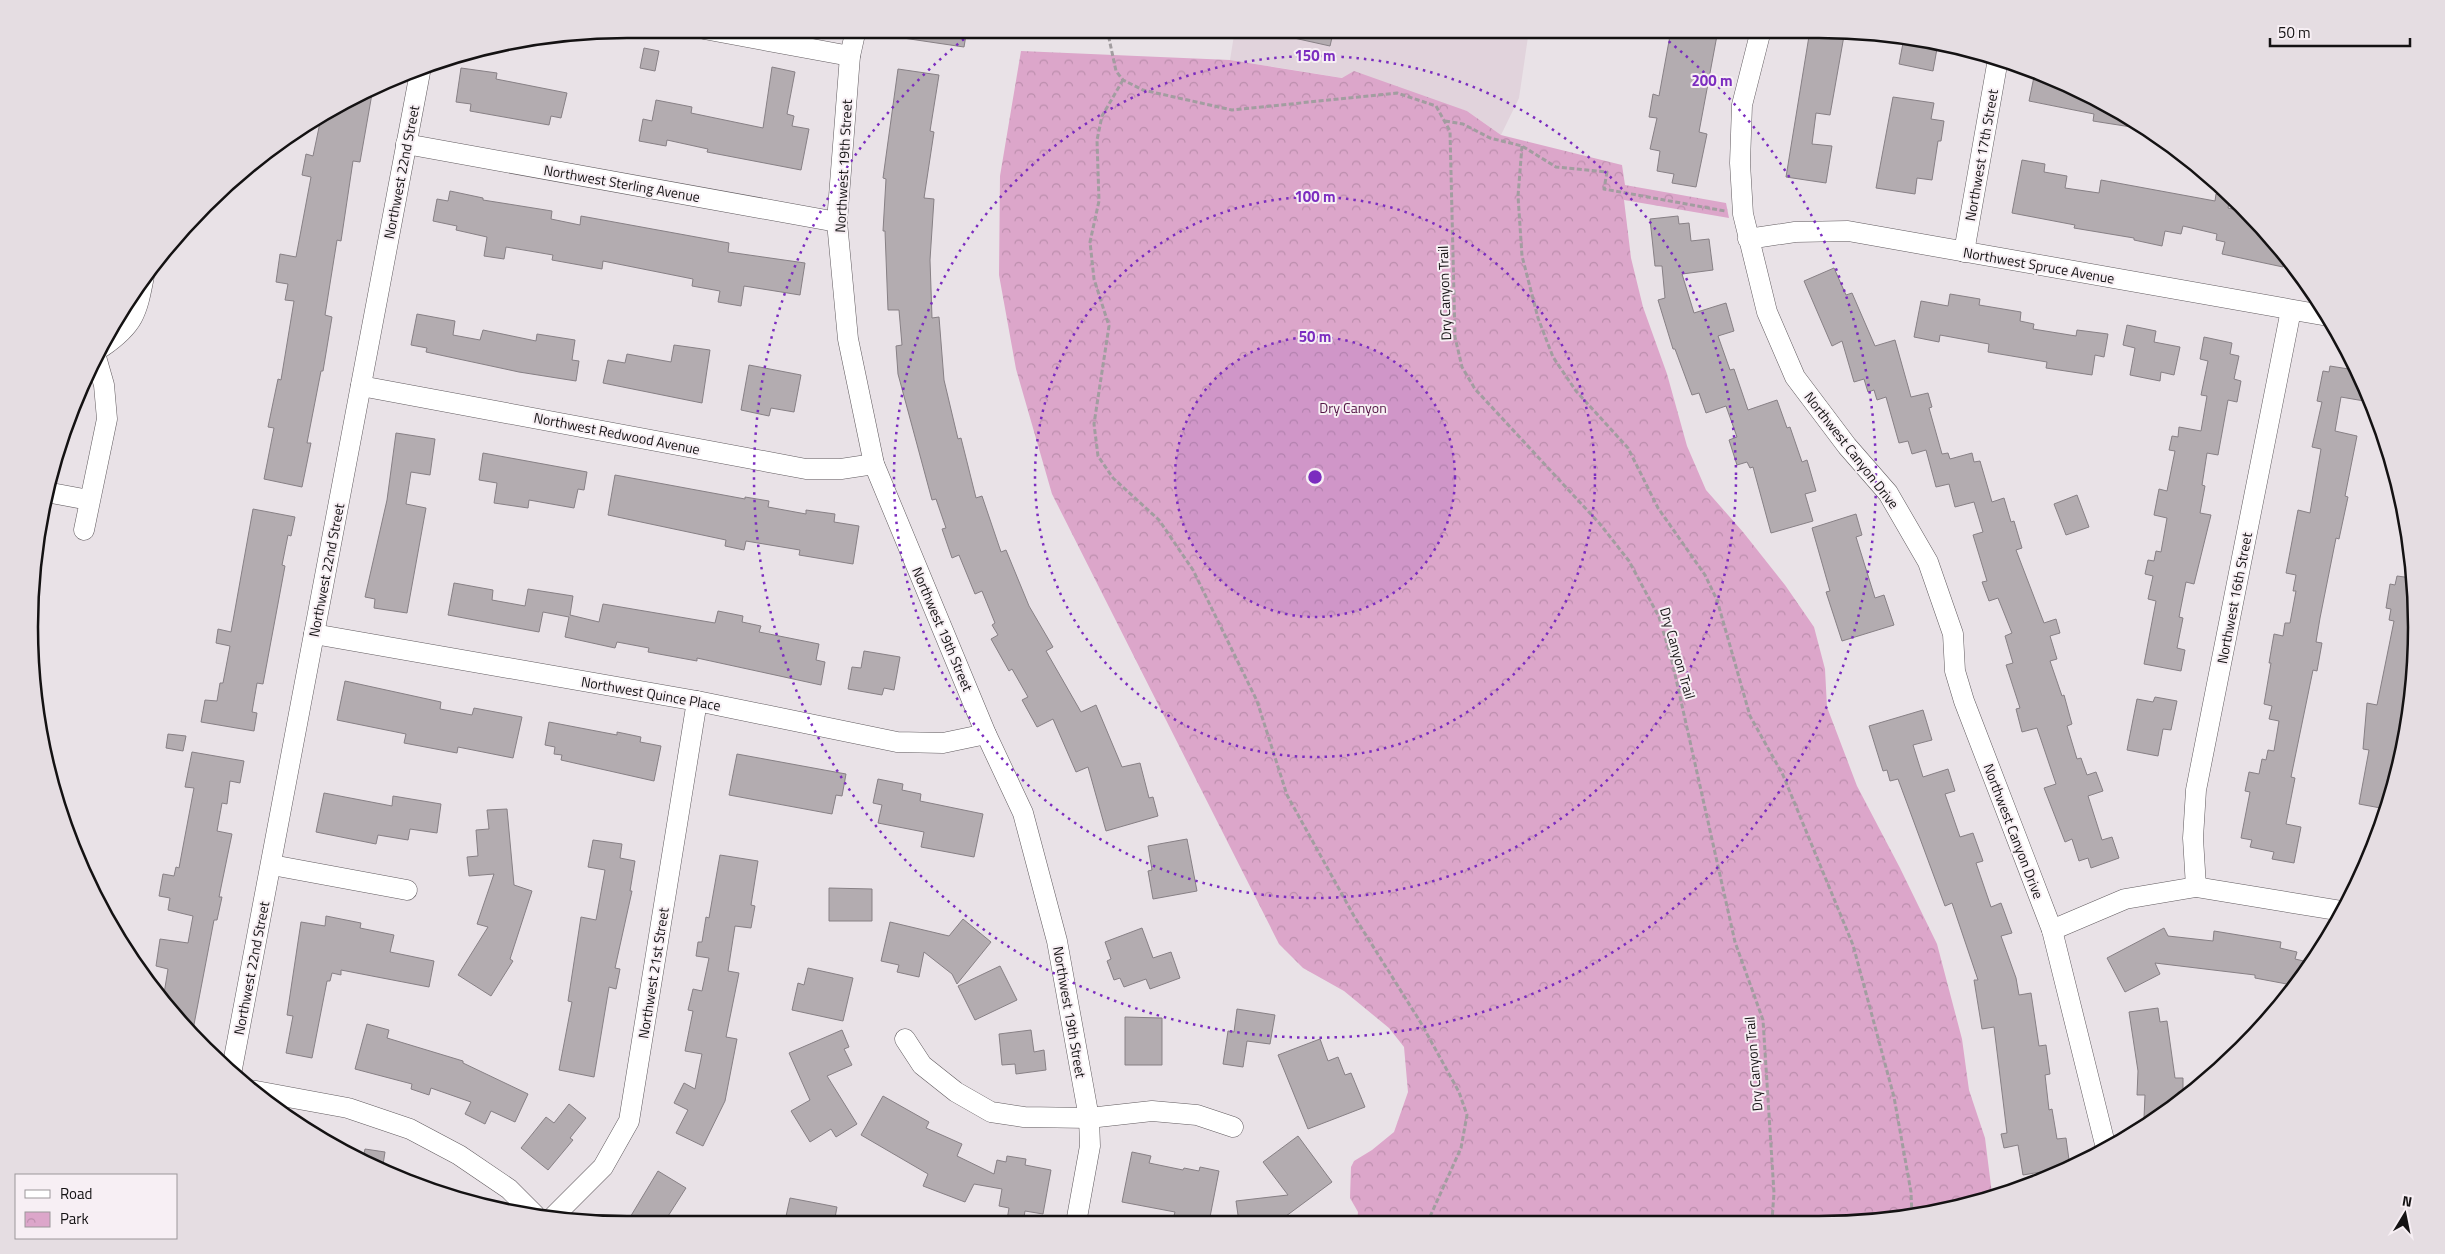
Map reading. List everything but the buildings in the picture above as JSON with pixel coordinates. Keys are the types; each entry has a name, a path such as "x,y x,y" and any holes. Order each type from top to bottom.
{"street":[{"path":"753,38 850,56"},
{"name":"Northwest 19th Street","path":"854,38 850,56 837,222 848,339 874,464 986,734 1022,813 1041,876 1057,941 1089,1118 1090,1146 1077,1216"},
{"name":"Northwest Canyon Drive","path":"1759,38 1742,105 1740,163 1743,214 1767,312 1796,377 1847,446 1888,493 1928,562 1953,634 1955,671 1964,701 2052,930 2105,1142"},
{"name":"Northwest 17th Street","path":"1964,252 1997,66"},
{"name":"Northwest 22nd Street","path":"233,1065 419,76"},
{"name":"Northwest Sterling Avenue","path":"406,144 837,222"},
{"name":"Northwest Spruce Avenue","path":"1748,239 1795,232 1848,231 2318,314"},
{"path":"112,340 123,332 139,306 141,293"},
{"name":"Northwest 16th Street","path":"2196,887 2193,838 2196,790 2291,310"},
{"path":"84,530 107,419 104,385 98,365"},
{"name":"Northwest Redwood Avenue","path":"361,386 806,469 841,469 874,464"},
{"path":"53,493 89,500"},
{"name":"Northwest Quince Place","path":"314,634 697,701 897,742 943,743 986,734"},
{"name":"Northwest 21st Street","path":"558,1212 603,1167 629,1121 697,701"},
{"path":"272,865 407,890"},
{"path":"2052,930 2125,899 2196,887 2335,910"},
{"path":"904,1039 922,1065 956,1092 991,1112 1024,1117 1089,1118 1152,1112 1197,1115 1233,1127"},
{"path":"265,1093 348,1108 410,1129 459,1155 510,1189 528,1207"}],"path":[{"path":"1109,38 1116,72 1122,80 1102,116 1097,140 1099,201 1090,242 1094,279 1109,326 1094,424 1098,456 1113,478 1159,520 1193,570 1258,701 1286,795 1354,916 1421,1022 1459,1092 1467,1115 1461,1148 1431,1216"},
{"name":"Dry Canyon Trail","path":"1122,80 1143,90 1232,110 1396,93 1436,106 1450,131 1455,337 1462,367 1475,389 1600,524 1629,561 1662,625 1672,660 1735,942 1763,1020 1774,1193 1772,1216"},
{"path":"1444,121 1463,124 1490,138 1522,146 1556,167 1607,172 1604,189 1743,214"},
{"path":"1522,146 1518,196 1522,256 1538,318 1553,357 1576,392 1628,448 1658,508 1706,575 1717,600 1750,716 1782,775 1853,944 1894,1097 1911,1192 1912,1208"}],"shaded area":[{"path":"1234,38 1528,38 1519,98 1501,135 1467,111 1343,78 1230,60"}],"green space":[{"name":"Dry Canyon","path":"1021,51 1230,60 1342,78 1354,71 1467,111 1501,135 1622,165 1625,185 1726,203 1729,218 1624,200 1631,258 1643,307 1667,374 1687,446 1706,490 1743,532 1785,585 1814,627 1825,669 1827,707 1857,786 1937,944 1962,1039 1969,1090 1985,1138 1991,1190 1933,1205 1857,1215 1358,1216 1358,1212 1350,1198 1351,1167 1354,1161 1372,1150 1394,1132 1408,1092 1404,1047 1389,1028 1344,991 1303,968 1279,944 1052,494 1016,369 999,275 1000,176"}]}
